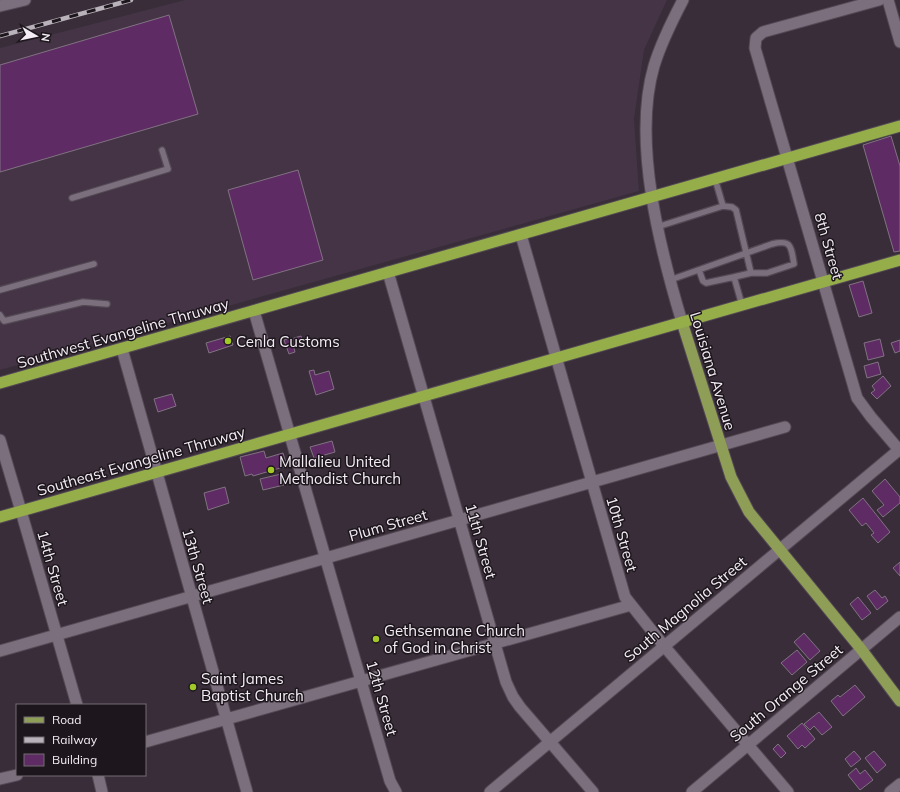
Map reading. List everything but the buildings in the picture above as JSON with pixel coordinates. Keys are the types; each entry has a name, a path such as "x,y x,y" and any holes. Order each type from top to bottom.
{"highway":[{"name":"Southwest Evangeline Thruway","path":"0,383 900,126"},
{"name":"Southeast Evangeline Thruway","path":"0,517 900,260"}],"main road":[{"name":"Louisiana Avenue","path":"682,322 720,445 731,477 739,494 757,523 861,649 900,701"}],"street":[{"path":"0,6 4,0"},
{"path":"0,6 25,0"},
{"name":"Louisiana Avenue","path":"682,322 657,227 652,198 647,146 648,96 653,68 669,26 683,0"},
{"name":"8th Street","path":"879,0 764,32 756,38 755,48 857,398 871,418 900,450"},
{"path":"888,0 900,42"},
{"name":"10th Street","path":"521,235 625,597 664,646 788,792"},
{"name":"11th Street","path":"388,272 495,644 513,697 593,792"},
{"name":"12th Street","path":"254,311 390,781 396,792"},
{"name":"13th Street","path":"122,349 155,473 247,792"},
{"name":"Plum Street","path":"0,651 57,636 785,427"},
{"name":"14th Street","path":"0,440 2,453 21,511 77,704"},
{"name":"South Magnolia Street","path":"490,792 900,450"},
{"path":"146,742 631,605"},
{"name":"South Orange Street","path":"692,792 900,617"},
{"path":"0,779 16,775"},
{"path":"98,776 102,792"},
{"path":"890,792 900,784"}],"lane":[{"path":"72,198 168,169 162,150"},
{"path":"715,179 723,206"},
{"path":"657,227 723,206 732,207 736,210 751,272"},
{"path":"670,280 699,270 746,255 782,242 788,243 791,246 794,264 767,273 751,272 706,284 703,281 699,270"},
{"path":"0,290 94,264"},
{"path":"734,277 742,305"},
{"path":"0,315 4,322 83,302 107,304"}],"shaded area":[{"path":"185,0 667,0 644,50 634,119 639,191 0,370 0,48"}],"railway":[{"path":"0,36 131,0"}],"place":[{"name":"Cenla Customs","path":"228,341"},
{"name":"Mallalieu United Methodist Church","path":"271,470"},
{"name":"Gethsemane Church of God in Christ","path":"376,639"},
{"name":"Saint James Baptist Church","path":"193,687"}]}
